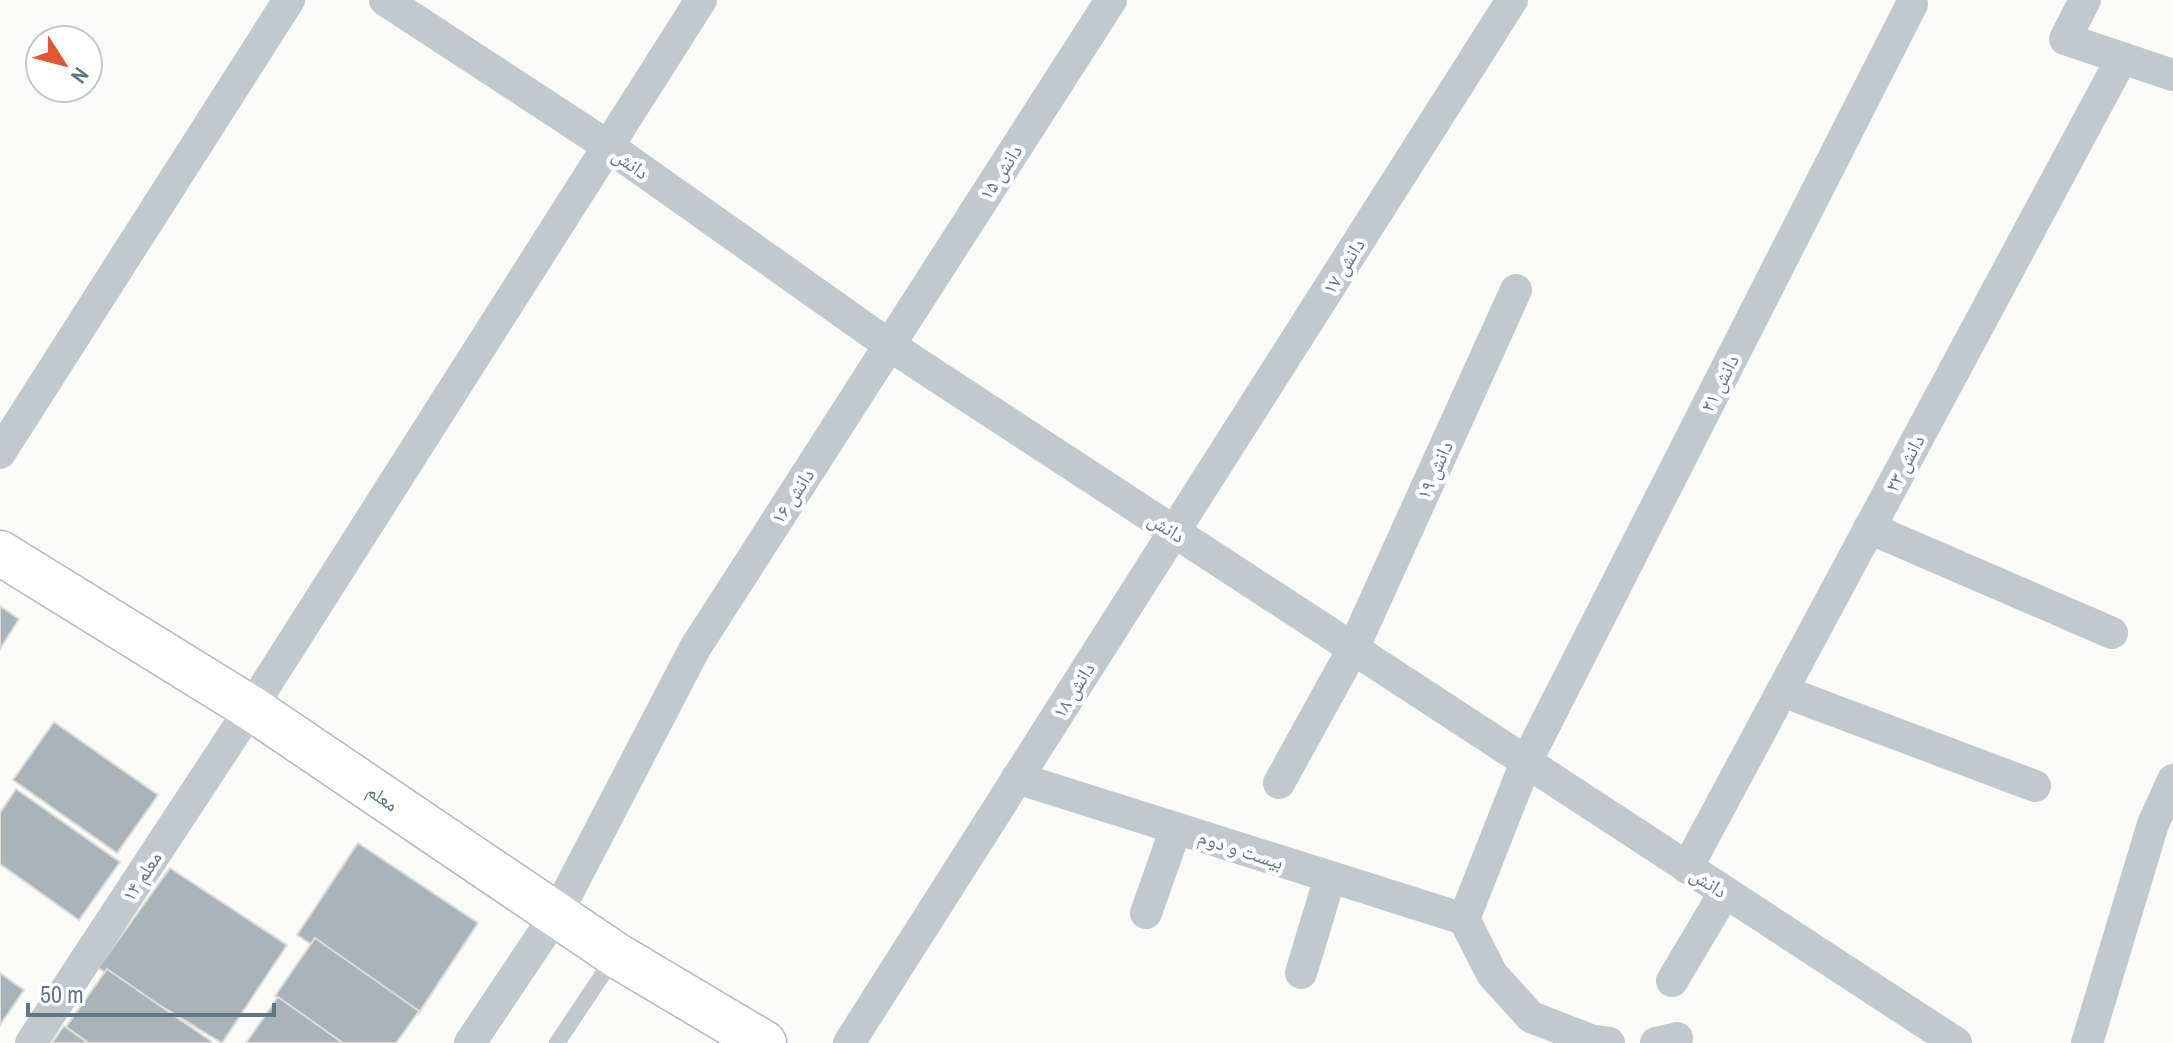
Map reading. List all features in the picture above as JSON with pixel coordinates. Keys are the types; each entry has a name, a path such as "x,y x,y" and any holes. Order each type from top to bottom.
{"main road":[{"name":"معلم","path":"0,553 251,708 616,955 764,1043"}],"street":[{"path":"0,453 289,0"},
{"name":"دانش","path":"385,0 608,146 889,345 1956,1043"},
{"name":"معلم ۱۴","path":"31,1043 251,708 701,0"},
{"name":"دانش ۱۵","path":"889,345 1111,0"},
{"name":"دانش ۱۷","path":"1174,531 1512,0"},
{"path":"2085,0 2065,39 2173,75"},
{"name":"دانش ٢١","path":"1464,919 1526,762 1912,4"},
{"name":"دانش ٢٣","path":"1687,868 2122,58"},
{"name":"دانش ١٩","path":"1279,783 1353,649 1516,290"},
{"name":"دانش ۱۶","path":"470,1043 557,913 695,648 889,345"},
{"path":"1869,528 2112,633"},
{"name":"دانش ١٨","path":"849,1043 1174,531"},
{"path":"1782,691 2035,786"},
{"name":"بیست و دوم","path":"1017,778 1464,919"},
{"path":"2087,1043 2163,828 2173,780"},
{"path":"1146,913 1176,828"},
{"path":"1301,973 1330,877"},
{"path":"1672,981 1725,892"},
{"path":"1464,919 1492,974 1531,1017 1593,1041 1609,1043"}],"lane":[{"path":"557,1043 616,955"}],"building":[{"path":"0,606 19,619 0,649"},
{"path":"54,722 158,795 117,853 13,780"},
{"path":"16,789 120,862 79,920 0,864 0,813"},
{"path":"358,843 478,923 418,1014 297,935"},
{"path":"170,868 287,945 222,1043 98,968"},
{"path":"315,938 419,1011 396,1043 341,1043 275,996"},
{"path":"107,969 210,1043 89,1043 66,1027"},
{"path":"0,973 24,990 0,1025"},
{"path":"278,997 343,1043 246,1043"},
{"path":"64,1026 88,1043 52,1043"}]}
